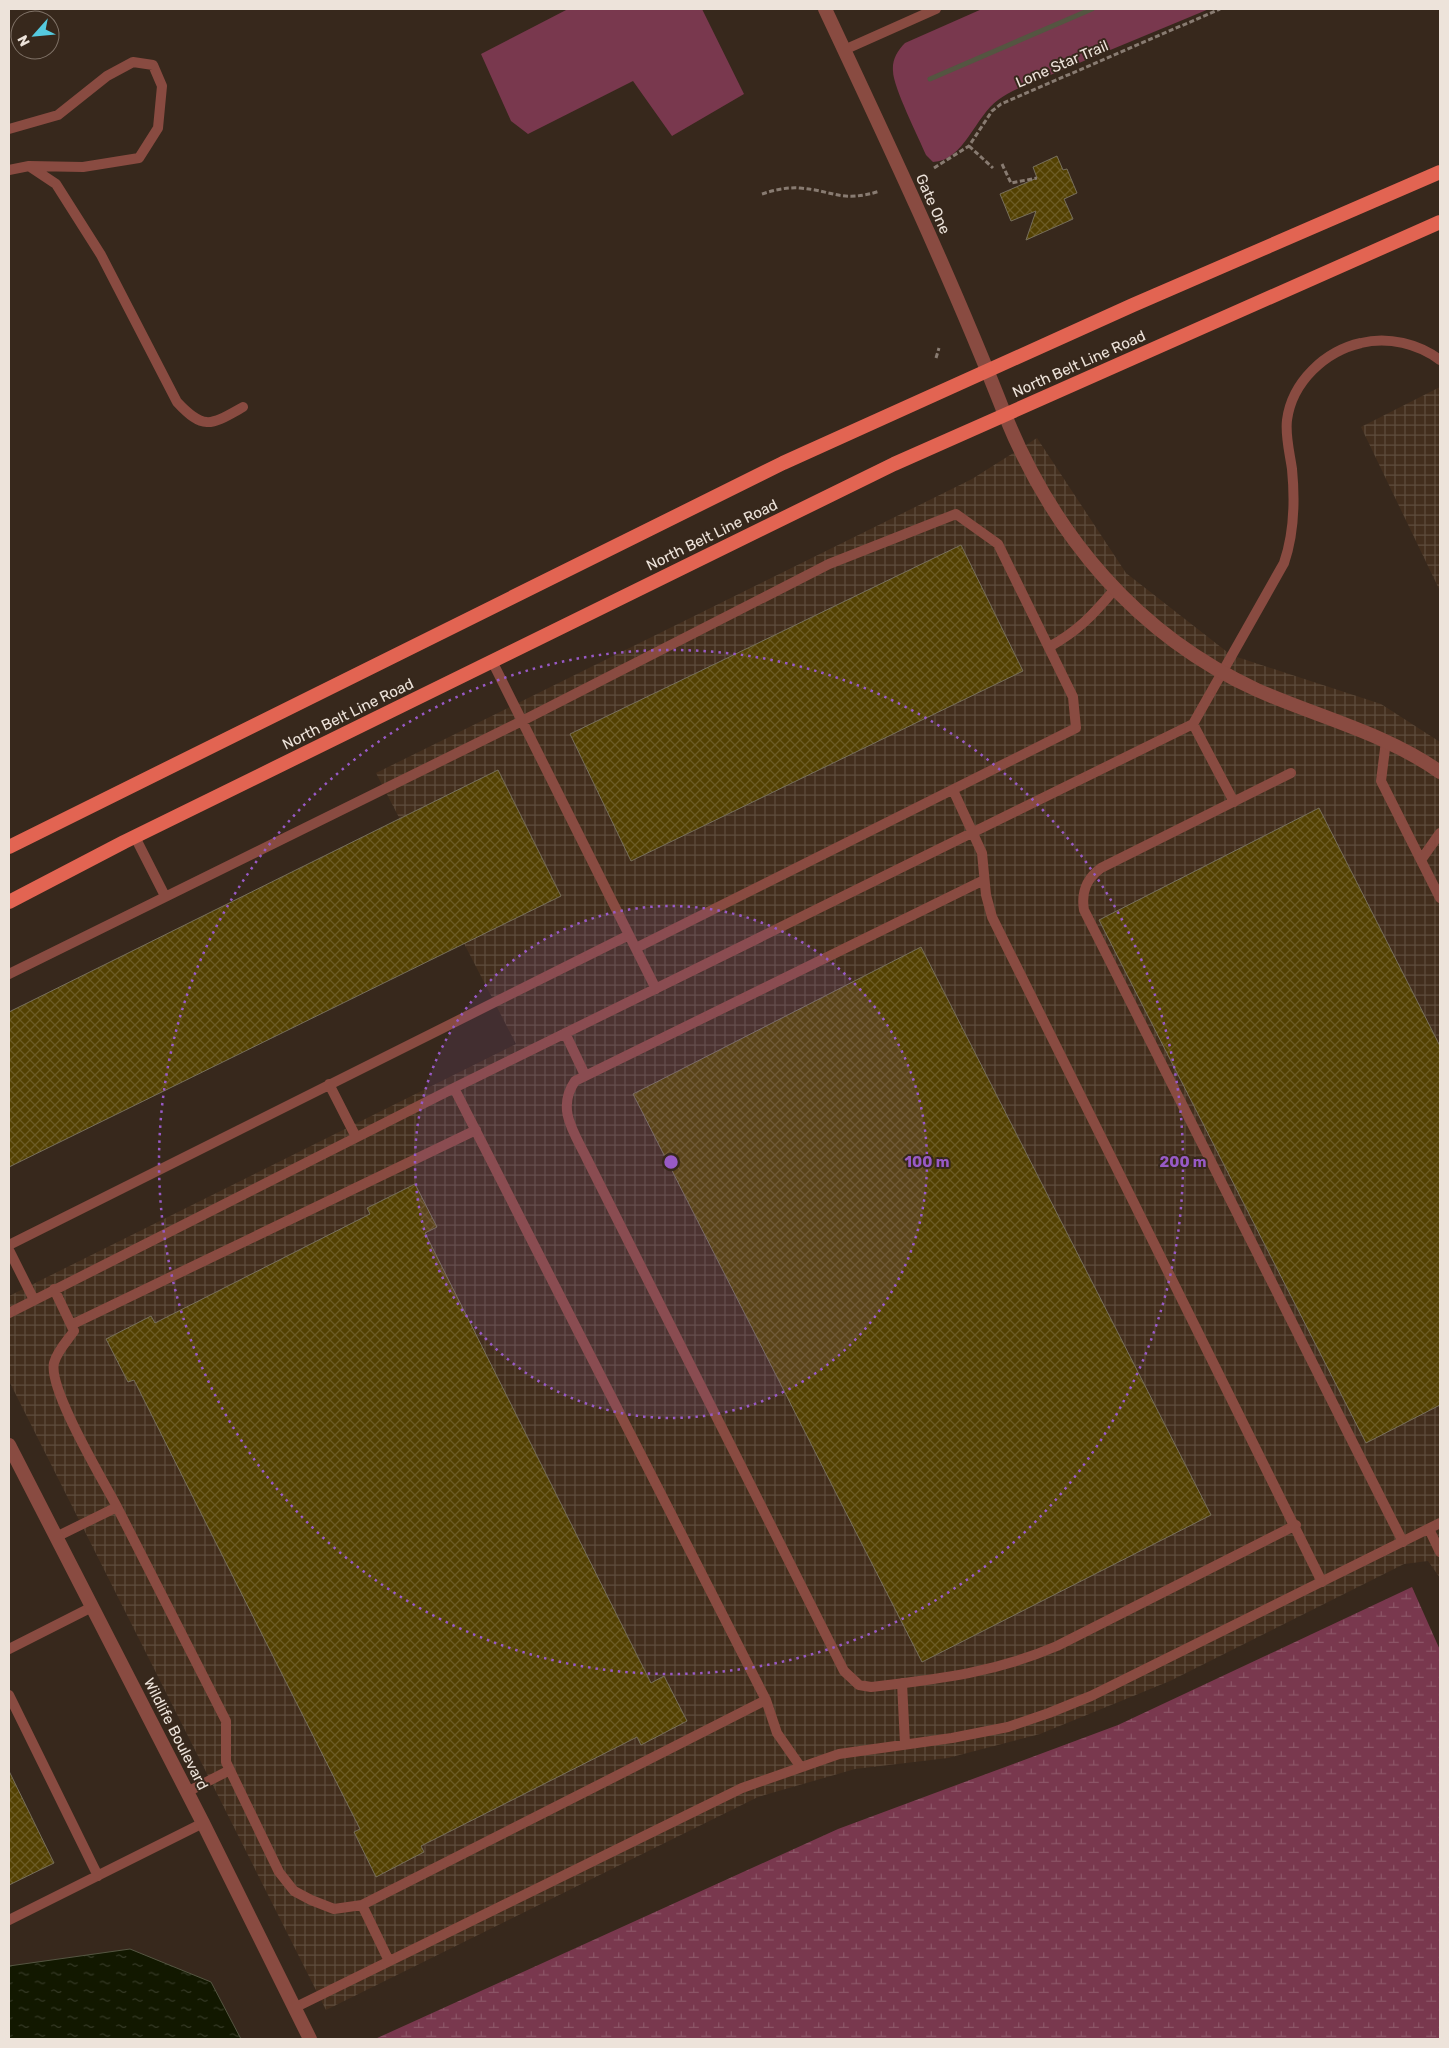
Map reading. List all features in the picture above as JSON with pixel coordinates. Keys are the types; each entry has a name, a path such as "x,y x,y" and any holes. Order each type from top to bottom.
{"main road":[{"name":"North Belt Line Road","path":"9,847 783,463 1440,172"},
{"name":"North Belt Line Road","path":"9,902 135,837 841,489 1440,222"}],"street":[{"name":"Gate One","path":"825,9 885,136 988,371 1022,456 1057,519 1091,564 1114,590 1143,617 1180,645 1257,689 1386,742 1440,772"},
{"name":"Wildlife Boulevard","path":"9,1445 203,1823 310,2039"}],"lane":[{"path":"844,50 936,9"},
{"path":"9,129 58,115 107,76 133,62 153,65 162,86 158,128 139,158 83,167 29,166 9,170"},
{"path":"29,166 56,184 101,255 177,402 193,419 214,423 243,407"},
{"path":"9,1313 454,1088 974,834 1193,724 1277,579 1288,551 1294,492 1287,420 1297,392 1305,379 1332,354 1351,345 1365,342 1390,340 1405,343 1440,359"},
{"path":"9,974 522,721 829,564 956,514 998,544 1073,697 1076,728 636,948"},
{"path":"1049,647 1072,635 1088,621 1114,590"},
{"path":"492,661 656,989"},
{"path":"1193,724 1234,802"},
{"path":"1386,742 1381,781 1440,898"},
{"path":"1291,773 1101,868 1088,880 1084,888 1084,910 1402,1542"},
{"path":"953,790 982,853 986,895 992,917 1296,1525 1322,1582"},
{"path":"1421,860 1440,833"},
{"path":"135,837 165,896"},
{"path":"984,880 585,1075 575,1081 567,1092 565,1106 570,1124 844,1671 859,1685 871,1687 983,1672 1038,1654 1296,1525"},
{"path":"9,1245 629,935"},
{"path":"565,1033 585,1075"},
{"path":"329,1084 356,1137"},
{"path":"454,1088 766,1700 777,1734 800,1766"},
{"path":"71,1324 476,1130"},
{"path":"9,1250 34,1300"},
{"path":"54,1289 74,1331 60,1350 54,1363 53,1376 68,1412 226,1721 226,1762 279,1872 294,1891 334,1909 362,1905 766,1700"},
{"path":"56,1537 117,1506"},
{"path":"294,2008 742,1788 800,1766 861,1749 983,1732 1049,1713 1091,1696 1440,1523"},
{"path":"1428,1529 1440,1552"},
{"path":"9,1649 92,1607"},
{"path":"902,1683 905,1744"},
{"path":"9,1695 98,1876"},
{"path":"187,1792 230,1770"},
{"path":"9,1920 203,1823"},
{"path":"362,1905 389,1961"}],"path":[{"name":"Lone Star Trail","path":"934,168 969,146 992,112 1008,100 1220,9"},
{"path":"969,146 993,168"},
{"path":"1002,164 1011,183 1038,178"},
{"path":"762,194 781,189 798,188 850,198 880,191"},
{"path":"936,358 938,348"}],"shaded area":[{"path":"1440,387 1440,591 1361,427"},
{"path":"1037,438 1126,573 1231,655 1381,704 1440,742 1440,1578 1428,1561 1404,1564 1170,1681 1040,1734 948,1758 855,1769 758,1797 326,2010 9,1381 9,1296 516,1044 376,773 972,479"}],"green space":[{"path":"568,9 702,9 744,94 672,136 633,81 528,134 511,121 481,54"},
{"path":"982,9 1209,9 1014,90 990,107 953,154 944,160 933,162 926,155 897,88 893,71 894,59 905,43"},
{"path":"1412,1587 1440,1650 1440,2039 375,2039 838,1829 1118,1725"}],"water":[{"path":"130,1949 211,1982 241,2039 9,2039 9,1966"}],"building":[{"path":"1057,156 1063,170 1067,169 1077,193 1064,199 1073,219 1026,240 1036,211 1011,221 1000,194 1037,178 1033,167"},
{"path":"961,545 1023,671 631,861 570,734"},
{"path":"498,770 561,896 9,1167 9,1012"},
{"path":"1319,808 1440,1046 1440,1405 1366,1443 1099,920"},
{"path":"921,947 1211,1515 922,1662 633,1094"},
{"path":"415,1184 437,1227 425,1233 651,1683 664,1676 687,1721 641,1745 637,1737 421,1846 424,1852 376,1877 354,1832 360,1829 134,1380 128,1382 106,1339 151,1316 155,1323 370,1214 367,1208"},
{"path":"9,1771 54,1863 9,1885"}],"waterway":[{"path":"930,79 1092,9"}]}
